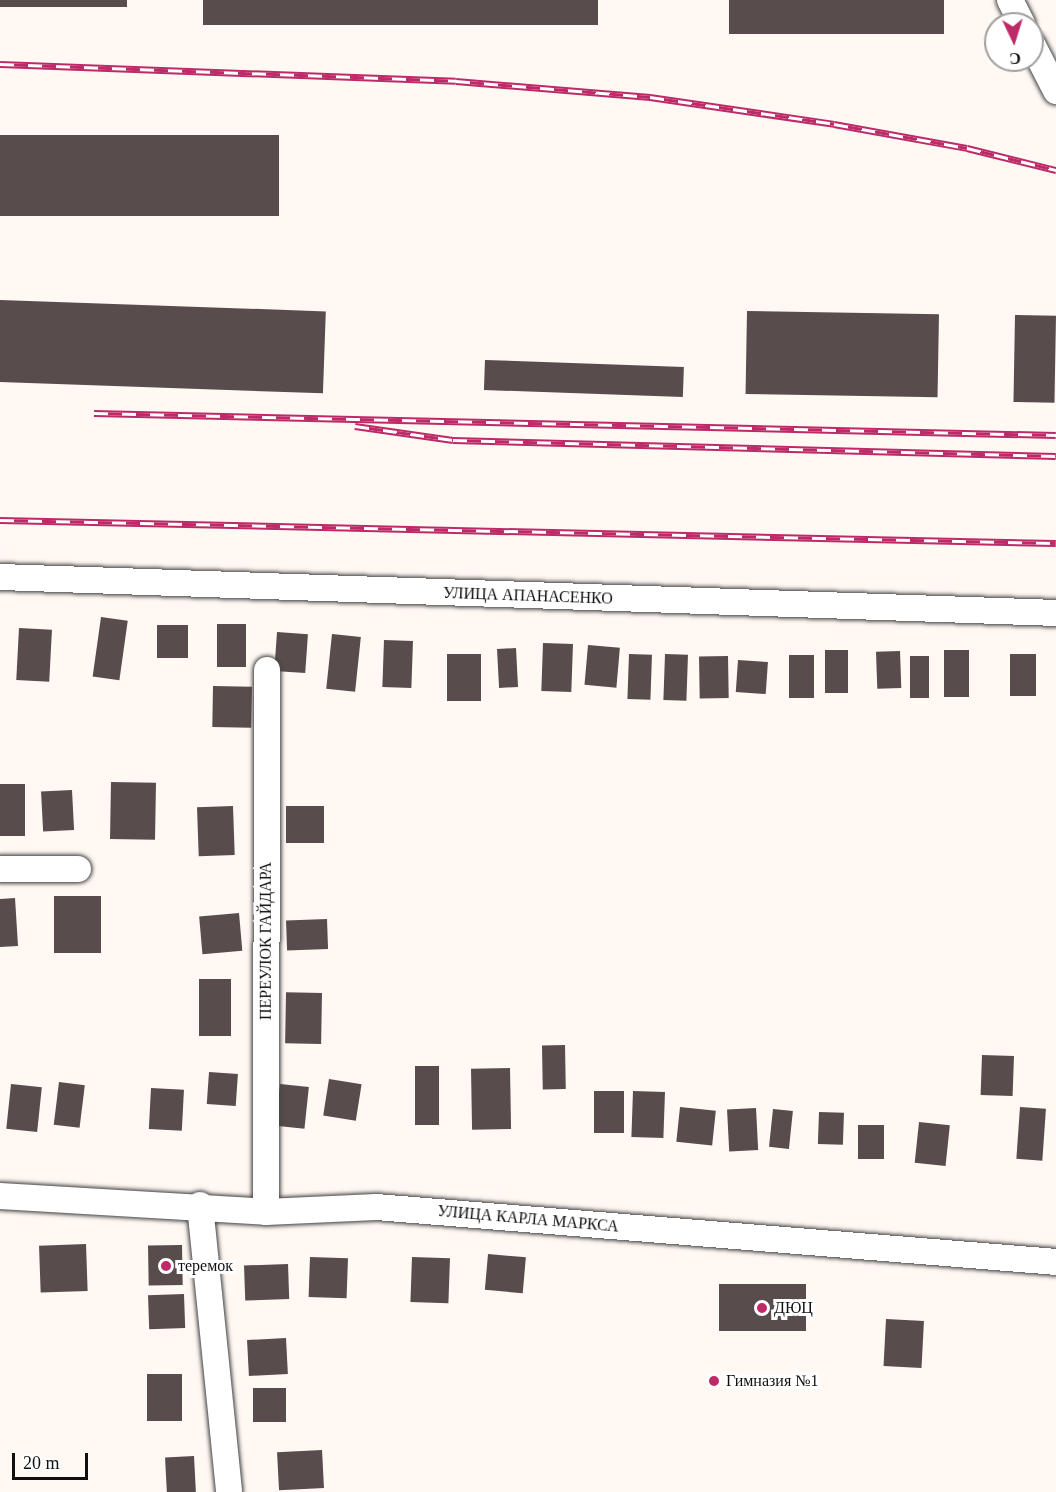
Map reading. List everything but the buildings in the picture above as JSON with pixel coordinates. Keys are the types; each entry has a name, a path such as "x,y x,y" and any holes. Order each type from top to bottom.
{"street":[{"path":"1044,68 1056,91"},
{"name":"УЛИЦА АПАНАСЕНКО","path":"0,577 1056,613"},
{"name":"ПЕРЕУЛОК ГАЙДАРА","path":"266,1212 267,670"},
{"path":"0,869 78,869"},
{"name":"УЛИЦА КАРЛА МАРКСА","path":"0,1196 200,1205 266,1212 376,1207 1056,1262"},
{"path":"200,1205 229,1492"}],"railway":[{"path":"0,64 456,81 650,97 834,124 967,148 1056,170"},
{"path":"94,413 1056,435"},
{"path":"355,426 453,440 1056,456"},
{"path":"0,520 1056,543"}],"place":[{"name":"теремок","path":"166,1266"},
{"name":"ДЮЦ","path":"762,1308"},
{"name":"Гимназия №1","path":"714,1381"}]}
